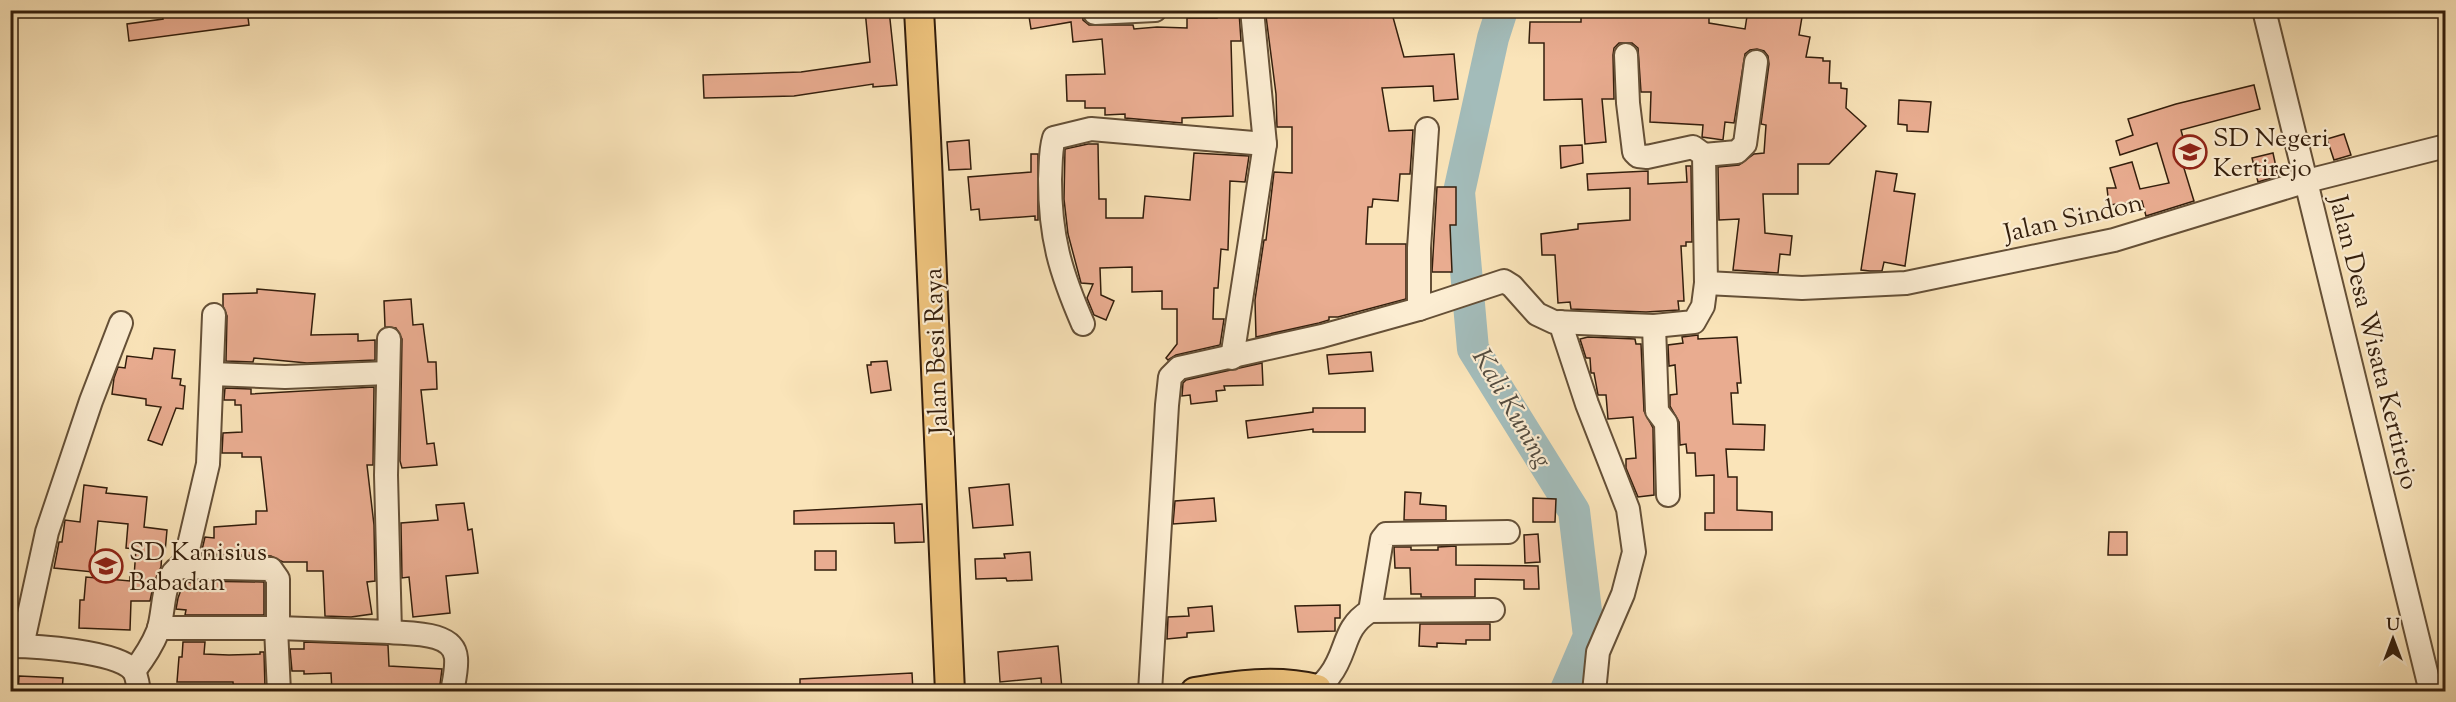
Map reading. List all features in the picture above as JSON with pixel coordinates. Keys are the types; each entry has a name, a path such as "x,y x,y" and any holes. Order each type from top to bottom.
{"main road":[{"name":"Jalan Besi Raya","path":"919,10 950,692"},
{"path":"1195,692 1271,683 1301,685 1317,690"}],"street":[{"path":"1095,13 1155,10"},
{"path":"1232,358 1265,144 1252,10"},
{"name":"Jalan Desa Wisata Kertirejo","path":"2264,10 2431,692"},
{"path":"1626,55 1628,103 1634,152 1638,156 1647,157 1693,147 1704,155 1737,152 1745,144 1756,62"},
{"path":"1083,324 1064,279 1055,247 1050,198 1051,150 1054,138 1091,129 1265,144"},
{"path":"1427,129 1419,248 1427,306"},
{"name":"Jalan Sindon","path":"1706,283 1802,288 1906,283 2114,240 2307,181 2445,146"},
{"path":"1150,692 1170,377 1179,368 1232,358 1322,336 1504,281 1512,286 1537,314 1554,322 1654,326 1694,322 1703,306 1706,283 1704,155"},
{"path":"121,323 91,401 48,532 16,646 98,654 120,660 137,681 159,628 170,576 186,558 208,464 214,315"},
{"path":"1560,322 1587,404 1628,509 1634,552 1623,594 1598,652 1594,692"},
{"path":"1654,326 1657,411 1666,423 1668,495"},
{"path":"389,339 386,476 390,632"},
{"path":"212,374 285,377 388,373"},
{"path":"1370,611 1382,539 1386,534 1508,532"},
{"path":"180,567 271,569 278,579 279,692"},
{"path":"1317,690 1331,674 1358,618 1370,611 1494,610"},
{"path":"159,628 277,628 428,635 443,640 452,647 456,656 452,692"}],"building":[{"path":"191,10 247,10 249,25 129,41 127,24 163,19 162,14"},
{"path":"865,10 889,10 897,85 873,87 873,84 794,96 704,98 703,75 801,72 870,62"},
{"path":"1028,10 1082,10 1083,20 1089,25 1133,25 1134,29 1187,28 1187,18 1217,18 1217,15 1239,12 1241,41 1231,41 1233,116 1182,118 1182,123 1125,118 1125,114 1105,115 1105,108 1085,108 1085,101 1067,101 1066,75 1105,74 1102,39 1073,42 1071,22 1031,29"},
{"path":"1298,10 1391,10 1404,57 1454,54 1458,99 1434,101 1433,86 1382,88 1389,131 1413,130 1410,174 1400,174 1398,201 1373,199 1372,207 1368,207 1366,244 1406,244 1406,299 1338,317 1329,317 1329,320 1319,323 1256,337 1255,300 1264,240 1266,240 1274,172 1292,173 1292,127 1277,127 1276,94 1266,16"},
{"path":"1581,10 1685,13 1685,10 1709,10 1709,23 1745,29 1748,10 1781,10 1781,14 1802,17 1799,35 1810,37 1806,57 1823,58 1823,61 1830,61 1829,83 1841,83 1841,88 1847,89 1846,108 1866,126 1829,164 1798,164 1798,194 1763,194 1765,233 1792,236 1790,255 1780,254 1778,273 1733,270 1739,219 1719,220 1718,167 1739,165 1754,154 1764,153 1766,125 1761,124 1769,64 1768,56 1764,51 1757,49 1745,54 1734,123 1725,122 1723,140 1702,137 1703,125 1650,122 1651,92 1641,92 1638,48 1632,43 1619,43 1614,48 1613,55 1614,99 1602,99 1606,142 1585,144 1582,99 1544,100 1544,43 1529,43 1530,22 1581,22"},
{"path":"2254,85 2260,109 2181,130 2186,149 2179,152 2194,201 2146,216 2142,201 2109,205 2107,188 2116,188 2110,168 2132,162 2140,189 2169,183 2157,143 2120,155 2116,141 2133,135 2128,119 2176,104"},
{"path":"1899,100 1931,102 1928,132 1907,131 1907,125 1898,124"},
{"path":"2344,134 2351,155 2334,160 2327,139"},
{"path":"969,140 971,169 949,170 947,142"},
{"path":"1098,144 1099,199 1106,199 1106,218 1143,218 1145,196 1190,200 1194,153 1249,156 1245,182 1230,181 1228,250 1221,249 1218,288 1214,288 1213,319 1224,319 1220,345 1176,355 1168,360 1166,358 1177,344 1177,309 1162,309 1162,291 1132,292 1132,267 1100,268 1101,295 1114,301 1106,320 1094,315 1087,298 1093,284 1081,283 1068,234 1064,199 1065,149"},
{"path":"1582,145 1583,163 1561,168 1560,146"},
{"path":"2273,153 2278,176 2258,182 2252,158"},
{"path":"1031,154 1038,154 1038,220 1035,220 1035,216 980,220 979,209 971,210 968,177 1031,172"},
{"path":"1686,166 1691,166 1692,242 1686,242 1686,246 1681,246 1684,301 1678,301 1679,310 1646,312 1571,309 1570,302 1558,303 1555,255 1542,255 1541,234 1578,229 1578,224 1630,220 1630,188 1588,190 1587,174 1648,171 1648,184 1687,182"},
{"path":"1876,171 1897,174 1894,191 1915,194 1905,266 1884,262 1882,271 1870,271 1861,270"},
{"path":"1437,187 1456,187 1456,225 1450,225 1452,272 1432,272"},
{"path":"257,289 315,294 311,335 358,334 358,341 375,340 375,360 307,363 254,358 253,362 226,361 227,316 223,306 223,294 257,293"},
{"path":"411,299 413,325 423,324 428,362 436,362 437,389 421,390 427,444 434,443 437,465 402,468 400,461 402,339 396,328 385,327 384,301"},
{"path":"1698,335 1698,339 1737,337 1741,383 1737,383 1738,393 1731,393 1733,424 1765,425 1764,450 1726,449 1728,477 1737,477 1737,510 1772,512 1772,530 1705,530 1705,513 1714,513 1714,475 1696,476 1695,453 1687,453 1686,444 1680,445 1679,422 1670,406 1670,395 1677,394 1675,365 1669,366 1668,345 1683,343 1682,337"},
{"path":"1588,337 1635,339 1636,344 1641,344 1644,411 1653,428 1654,495 1638,497 1626,468 1626,459 1636,458 1633,417 1608,419 1606,395 1598,395 1594,373 1591,373 1590,358 1586,358 1580,339"},
{"path":"154,348 175,350 172,378 181,379 180,385 185,386 183,409 176,408 162,445 148,440 161,407 146,405 146,399 112,394 118,367 125,368 127,356 152,359"},
{"path":"1371,352 1373,371 1329,374 1327,355"},
{"path":"887,361 891,390 871,393 867,365 871,365 871,362"},
{"path":"1262,363 1263,385 1224,386 1225,390 1216,391 1217,401 1191,404 1190,395 1182,396 1183,383 1186,380"},
{"path":"374,387 373,465 367,465 374,525 375,581 367,582 372,614 351,617 325,616 323,571 307,571 307,562 283,562 271,556 201,554 205,537 214,538 214,527 256,524 256,511 267,511 261,457 242,457 242,453 222,453 223,433 242,432 241,405 235,405 235,400 224,400 225,388 251,389 251,394"},
{"path":"1313,408 1365,408 1365,432 1313,432 1313,429 1248,438 1246,421 1313,412"},
{"path":"1009,484 1013,525 973,528 969,488"},
{"path":"84,485 107,488 106,493 147,497 144,527 167,530 165,552 162,552 161,567 154,582 150,601 131,601 130,630 79,628 80,600 84,600 86,577 130,581 130,577 134,577 136,549 126,548 128,524 98,521 93,572 54,568 59,542 62,542 65,520 80,522"},
{"path":"1405,492 1421,493 1420,504 1446,506 1446,520 1404,520"},
{"path":"1214,498 1216,521 1173,524 1175,501"},
{"path":"1533,498 1556,499 1555,522 1533,522"},
{"path":"464,503 468,530 472,529 478,573 446,576 450,613 413,617 409,577 402,578 401,523 438,520 436,505"},
{"path":"922,504 924,542 895,543 894,523 794,524 794,511"},
{"path":"2109,532 2127,532 2127,555 2108,555"},
{"path":"1538,534 1540,562 1525,563 1524,535"},
{"path":"1456,546 1456,565 1538,566 1539,589 1524,589 1524,580 1475,579 1475,597 1421,597 1421,594 1411,594 1410,568 1395,568 1394,547 1411,547 1411,550 1438,550 1438,547"},
{"path":"815,551 836,551 836,570 815,570"},
{"path":"1030,552 1032,580 976,579 975,559 1005,558 1004,554"},
{"path":"193,581 264,582 264,615 185,615 186,610 176,609 178,598 184,582 193,583"},
{"path":"1340,605 1340,618 1335,618 1335,631 1298,632 1295,606"},
{"path":"1212,606 1214,631 1187,633 1187,637 1167,639 1168,617 1189,616 1188,608"},
{"path":"1420,624 1490,624 1490,640 1466,640 1466,644 1437,643 1437,647 1419,646"},
{"path":"183,642 205,642 204,654 260,654 264,652 265,688 259,689 259,692 234,692 233,682 177,682"},
{"path":"304,642 388,645 389,666 442,669 439,692 332,692 331,673 304,674 304,671 292,671 290,649 304,649"},
{"path":"1058,646 1062,689 1042,691 1041,678 1000,682 998,652"},
{"path":"912,673 913,692 800,692 800,679"},
{"path":"19,676 63,678 62,692 18,692"}],"waterway":[{"name":"Kali Kuning","path":"1502,10 1493,38 1459,192 1473,349 1574,511 1589,636 1565,692"}],"place":[{"name":"SD Negeri Kertirejo","path":"2190,152"},
{"name":"SD Kanisius Babadan","path":"106,566"}]}
